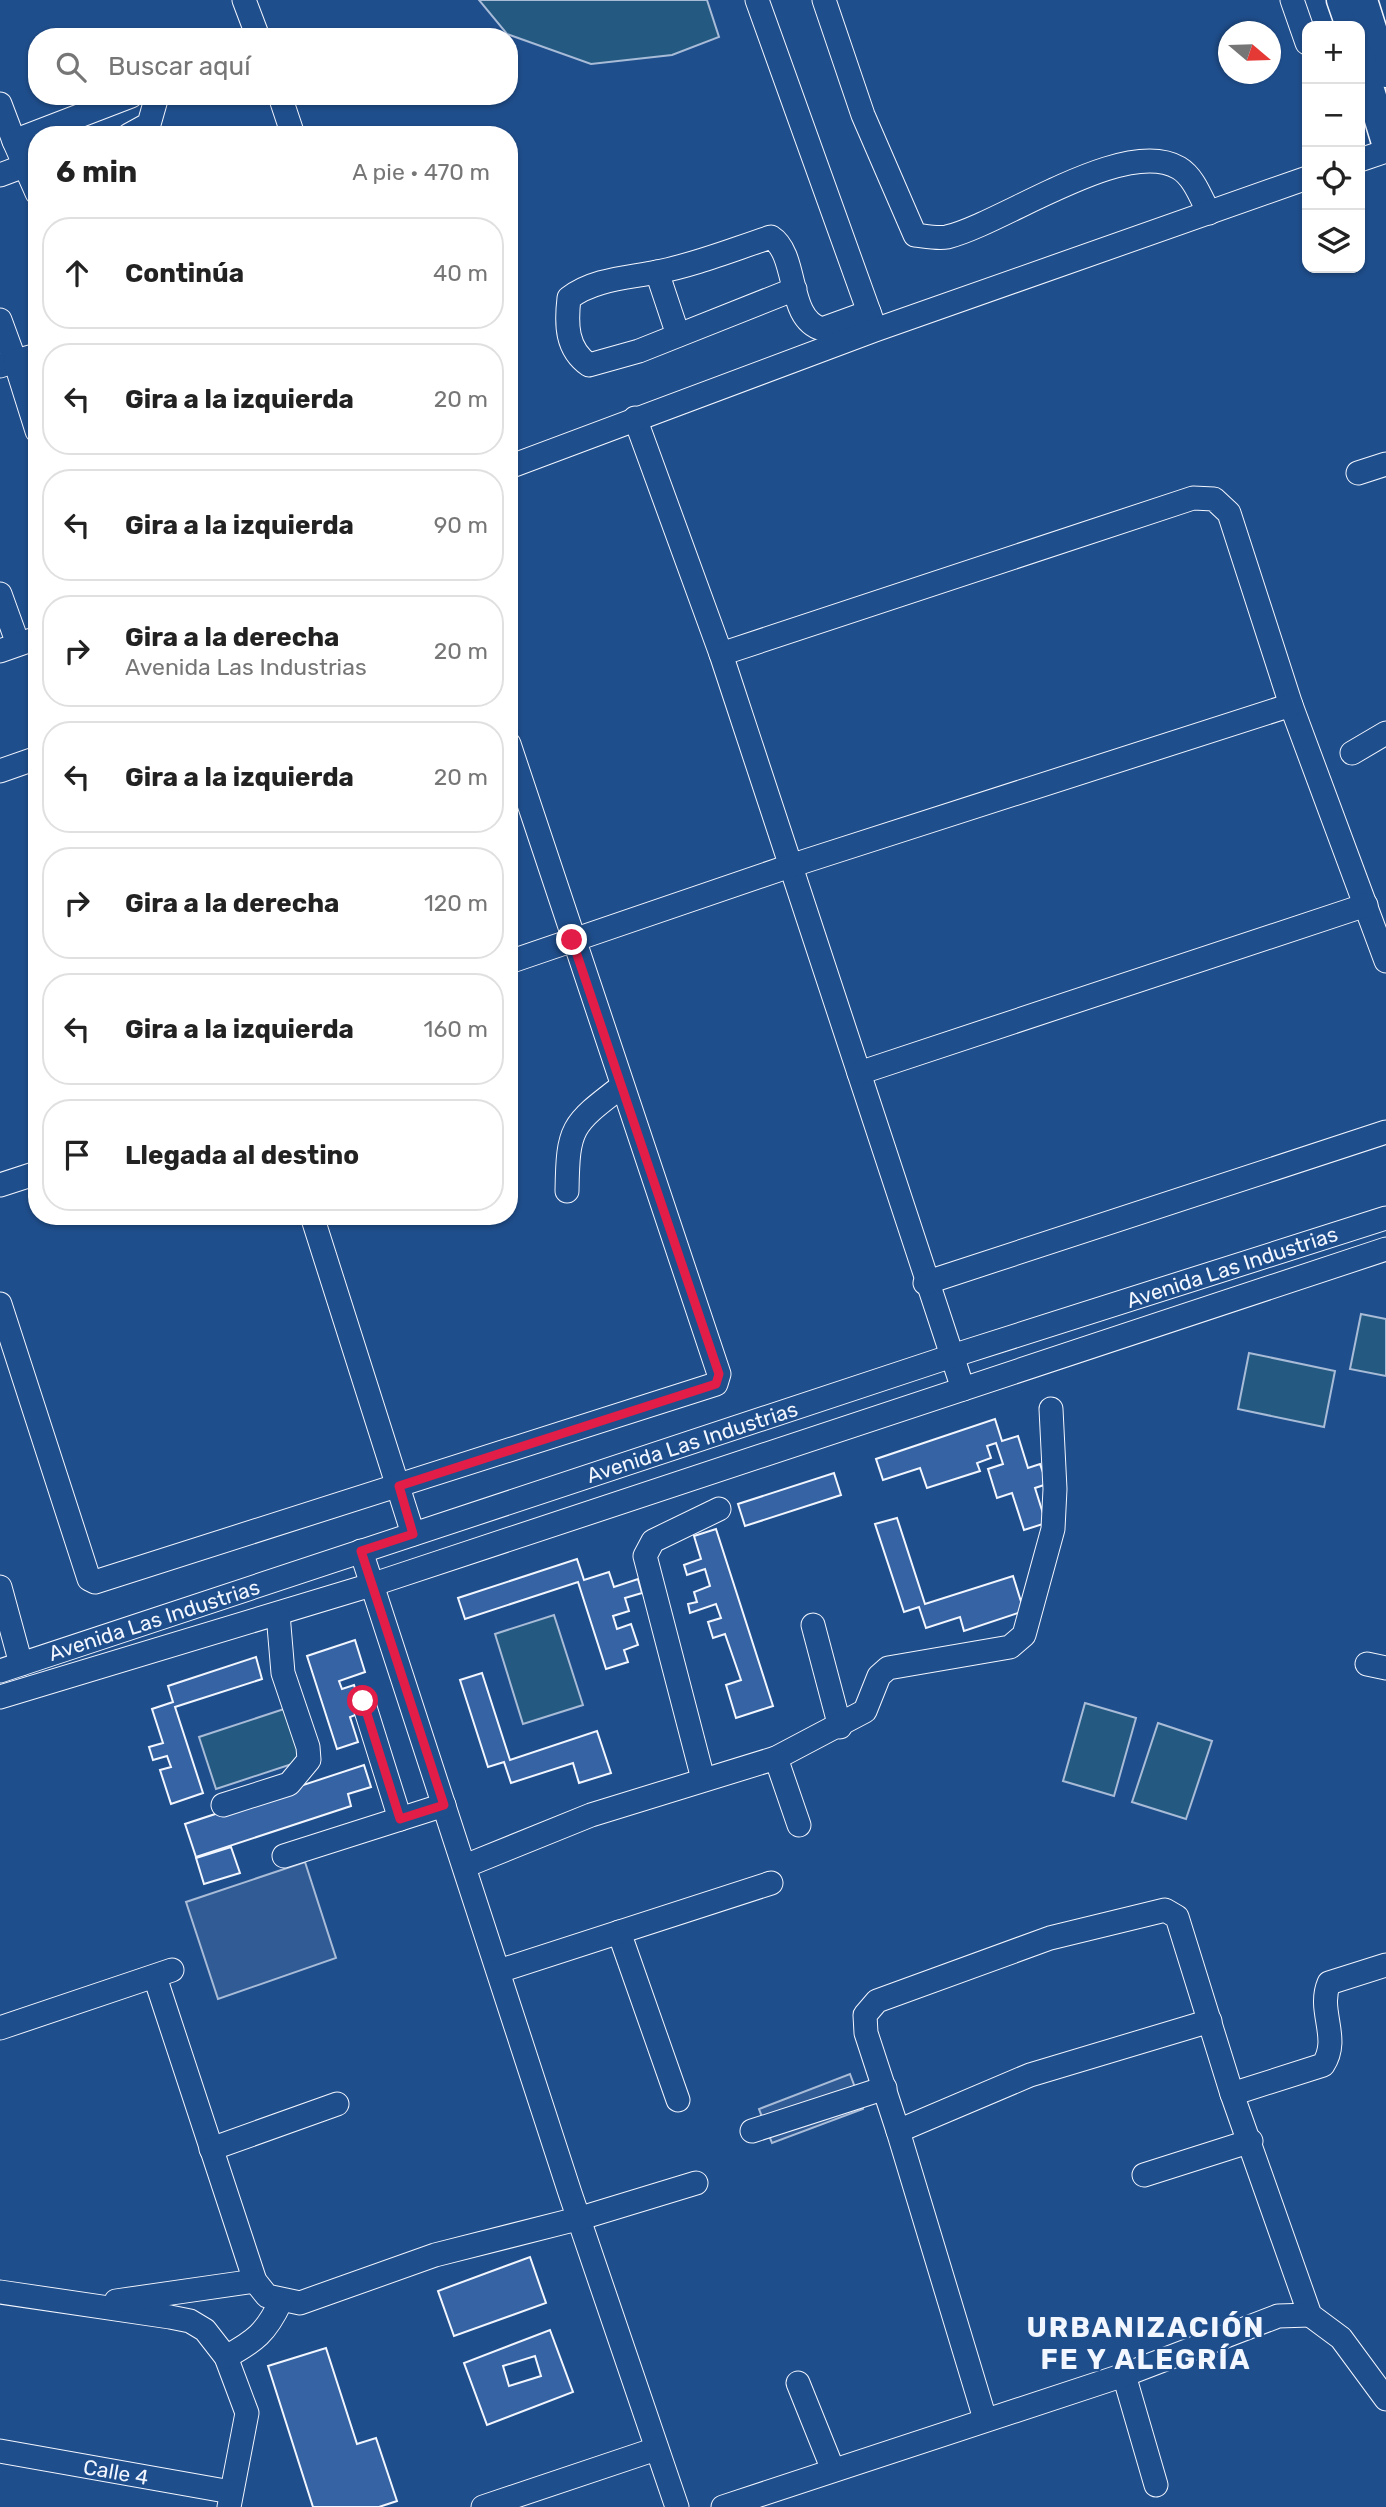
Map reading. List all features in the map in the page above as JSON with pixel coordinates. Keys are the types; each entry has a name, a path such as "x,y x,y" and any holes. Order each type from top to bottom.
{"main road":[{"path":"1341,0 1348,21"},
{"path":"1363,0 1386,73"},
{"path":"1365,74 1386,143"}],"street":[{"path":"244,0 255,28"},
{"path":"757,0 872,321"},
{"path":"824,0 863,115 915,235 945,238 1093,173 1157,160 1181,169 1194,185 1209,213"},
{"path":"1292,0 1302,29"},
{"path":"0,104 28,172"},
{"path":"53,126 108,105"},
{"path":"145,126 149,124 155,105"},
{"path":"282,105 290,126"},
{"path":"14,141 28,136"},
{"path":"1365,158 1386,150"},
{"path":"0,175 28,180"},
{"path":"518,464 872,321 1209,213 1302,180"},
{"path":"795,289 678,335 589,365 578,357 571,346 567,317 569,298 579,291 629,275 657,272 771,237 780,247 802,308 816,327 822,329 872,321"},
{"path":"657,272 678,335"},
{"path":"0,320 17,361 28,400"},
{"path":"635,418 721,654 925,1283 963,1389"},
{"path":"1358,473 1386,464"},
{"path":"721,654 1193,498 1214,499 1229,513 1291,705 1386,961"},
{"path":"0,594 18,644"},
{"path":"518,959 790,866 1291,705"},
{"path":"1352,753 1386,733"},
{"path":"0,771 28,761"},
{"path":"0,1304 89,1579 95,1582 716,1384 719,1374 518,772"},
{"path":"859,1073 1366,905"},
{"path":"567,1191 568,1144 584,1115 622,1086"},
{"path":"925,1283 1386,1132"},
{"path":"0,1185 28,1176"},
{"name":"Avenida Las Industrias","path":"10,1668 952,1356 1386,1217"},
{"path":"315,1225 413,1534"},
{"name":"Avenida Las Industrias","path":"0,1697 138,1653 371,1585 1386,1249"},
{"path":"465,1866 591,1815 776,1758 840,1727 866,1711 879,1676 888,1668 1010,1647 1024,1636 1053,1529 1055,1489 1051,1409"},
{"path":"703,1780 645,1556 653,1541 719,1509"},
{"path":"361,1551 677,2507"},
{"path":"0,1587 10,1668"},
{"path":"223,1805 289,1784 309,1760 308,1747 283,1673 278,1614"},
{"path":"813,1625 840,1727"},
{"path":"363,1701 400,1819"},
{"path":"776,1758 799,1825"},
{"path":"284,1856 444,1805"},
{"path":"499,1971 771,1883"},
{"path":"985,2418 866,2033 865,2015 877,2001 1051,1938 1165,1910 1177,1917 1232,2094 1251,2141 1310,2315 1341,2337 1386,2399"},
{"path":"619,1932 678,2100"},
{"path":"1232,2094 1323,2064 1332,2052 1325,1993 1329,1983 1386,1965"},
{"path":"0,2028 163,1974 211,2150 255,2281 267,2296 281,2301 300,2303 435,2255 581,2218 696,2183"},
{"path":"898,2130 1030,2075 1210,2021"},
{"path":"752,2131 885,2088"},
{"path":"211,2150 337,2104"},
{"path":"1144,2175 1251,2141"},
{"path":"94,2304 255,2281"},
{"path":"0,2292 94,2304 190,2321 205,2330 226,2357 247,2413 230,2500"},
{"path":"226,2357 256,2340 270,2325 281,2301"},
{"path":"723,2507 985,2418 1124,2375 1278,2316 1310,2315"},
{"path":"1124,2375 1156,2485"},
{"path":"798,2383 833,2470"},
{"path":"483,2507 656,2449"},
{"name":"Calle 4","path":"0,2451 230,2500"}],"shaded area":[{"path":"479,0 707,0 719,37 672,55 591,64 518,38 518,28 502,28"},
{"path":"1361,1314 1386,1319 1386,1376 1350,1369"},
{"path":"1249,1353 1335,1371 1324,1427 1238,1409"},
{"path":"554,1615 583,1705 523,1724 495,1634"},
{"path":"1085,1703 1136,1718 1114,1796 1063,1781"},
{"path":"290,1707 307,1759 216,1789 199,1737"},
{"path":"1158,1723 1212,1741 1186,1819 1132,1802"},
{"path":"305,1862 336,1958 218,1999 186,1902"},
{"path":"850,2074 863,2109 772,2143 759,2109"}],"building":[{"path":"995,1419 1002,1441 1018,1436 1028,1468 1040,1464 1047,1484 1035,1488 1046,1523 1024,1530 1012,1493 997,1498 988,1469 1003,1464 996,1443 987,1446 991,1458 977,1463 980,1471 927,1488 920,1468 883,1480 876,1459"},
{"path":"834,1473 841,1495 745,1526 738,1504"},
{"path":"897,1518 925,1604 1013,1576 1024,1611 964,1631 960,1617 926,1628 919,1607 904,1612 875,1524"},
{"path":"716,1529 773,1706 736,1718 726,1685 741,1680 725,1634 713,1638 708,1622 721,1618 716,1604 690,1613 688,1604 697,1602 694,1592 710,1586 705,1569 687,1575 684,1565 701,1559 694,1536"},
{"path":"577,1559 584,1580 609,1572 614,1587 638,1579 642,1593 625,1598 629,1611 613,1616 617,1629 631,1624 638,1645 624,1650 628,1662 606,1669 578,1582 465,1619 458,1598"},
{"path":"355,1640 365,1672 339,1681 342,1689 354,1685 363,1712 350,1717 358,1742 337,1749 307,1656"},
{"path":"256,1657 262,1679 175,1707 203,1793 171,1804 160,1770 171,1767 167,1756 153,1760 149,1747 163,1743 152,1709 173,1702 168,1686"},
{"path":"482,1673 510,1760 597,1731 611,1773 579,1783 573,1763 511,1783 504,1762 488,1767 460,1680"},
{"path":"364,1765 371,1787 348,1794 351,1806 196,1857 185,1824"},
{"path":"231,1847 240,1873 204,1884 196,1858"},
{"path":"530,2257 546,2303 454,2336 438,2291"},
{"path":"550,2330 573,2392 487,2425 464,2363","holes":["535,2356 541,2376 509,2386 503,2366"]},
{"path":"326,2348 357,2444 376,2438 397,2501 379,2507 313,2507 268,2366"}],"district":[{"name":"URBANIZACIÓN FE Y ALEGRÍA","path":"1146,2343"}],"route":[{"path":"363,1701 400,1819 444,1805 361,1551 413,1534 399,1486 716,1384 719,1374 572,940"}]}
